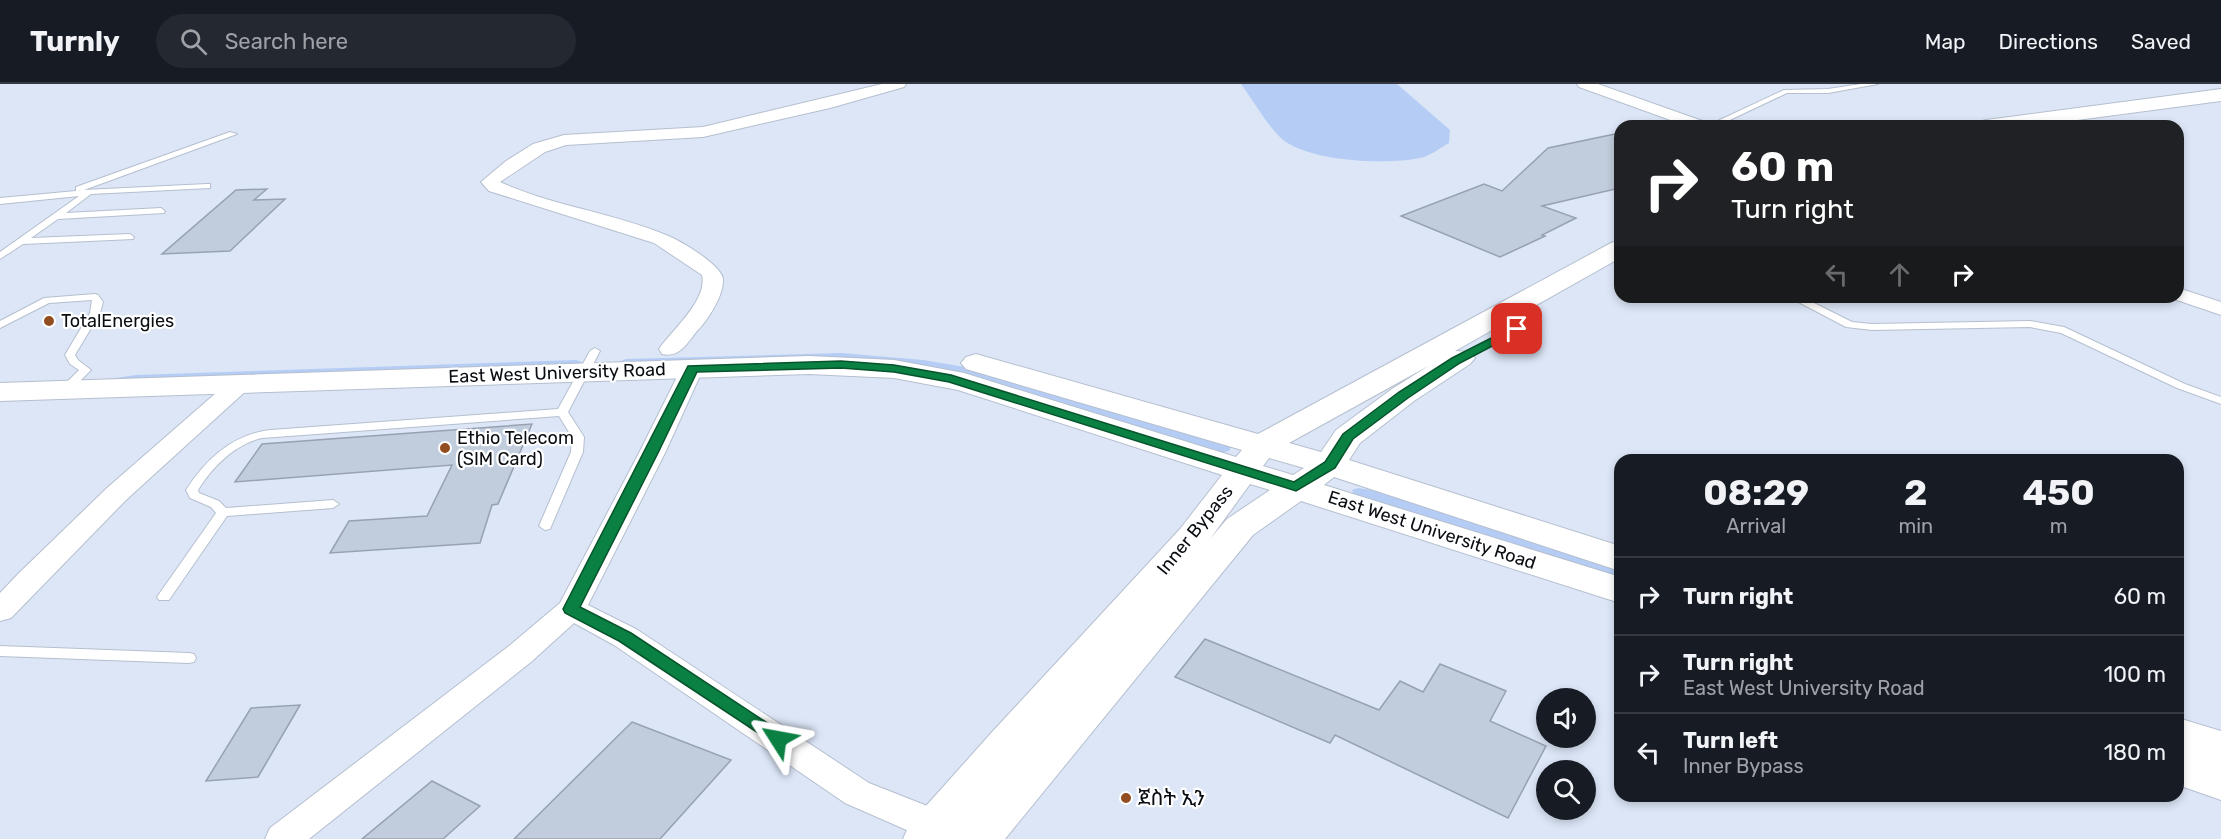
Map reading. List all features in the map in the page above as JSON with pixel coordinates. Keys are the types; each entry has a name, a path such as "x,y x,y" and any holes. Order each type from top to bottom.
{"main road":[{"path":"2031,120 2221,95"},
{"path":"2105,120 2221,104"},
{"name":"Inner Bypass","path":"931,833 1008,743 1193,537 1252,458 1614,251"},
{"name":"Inner Bypass","path":"977,839 1240,527 1330,465 1347,437 1403,395 1456,361 1614,275"},
{"name":"East West University Road","path":"0,392 76,380 681,359 894,369 951,378 1252,458 1330,465 1614,557"},
{"name":"East West University Road","path":"0,374 76,380 240,384 589,362"},
{"name":"East West University Road","path":"1252,458 1296,487 1614,588"},
{"path":"2184,737 2221,748"},
{"path":"2184,770 2221,782"}],"street":[{"path":"283,839 520,654 571,609 652,453 694,321 709,295 713,280 711,273 701,264 661,239 495,187 490,182 512,165 549,144 587,138 703,132 819,106 899,84"},
{"path":"1584,84 1685,120"},
{"path":"2184,296 2221,309"},
{"path":"0,611 51,555 146,466 240,384"},
{"path":"571,609 625,637 857,793 931,833 970,839"}],"lane":[{"path":"1777,84 1786,91"},
{"path":"1724,120 1786,91 1828,91 1875,84"},
{"path":"64,194 233,134"},
{"path":"0,201 88,192 207,186"},
{"path":"0,255 88,192"},
{"path":"55,216 161,211"},
{"path":"20,241 129,237"},
{"path":"0,325 47,300 94,297 98,302 95,313 70,354 74,363 76,380"},
{"path":"1806,303 1850,324 1872,327 2030,324 2064,330 2181,386 2221,401"},
{"path":"562,412 589,362"},
{"path":"333,504 223,512 215,504 194,495 192,490 212,464 232,447 251,437 562,412"},
{"path":"545,526 578,452 578,437 562,412"},
{"path":"164,597 223,512"},
{"path":"0,651 189,658"}],"shaded area":[{"path":"1241,84 1397,84 1450,130 1449,143 1427,156 1406,160 1349,160 1310,153 1294,147 1277,134"},
{"path":"841,353 923,360 965,367 1228,444 1231,447 1229,451 1222,453 932,370 617,364 626,359"},
{"path":"576,360 582,362 580,366 103,384 109,379 136,375"},
{"path":"1358,488 1371,490 1614,566 1614,576 1354,496 1352,490"}],"building":[{"path":"1614,134 1614,189 1542,206 1576,218 1542,235 1545,236 1500,257 1401,216 1484,184 1502,191 1548,148"},
{"path":"267,189 254,200 285,199 230,251 162,254 236,190"},
{"path":"532,424 498,504 492,505 480,543 330,553 349,521 427,516 452,465 235,482 262,444"},
{"path":"1205,639 1379,710 1400,681 1423,692 1440,664 1506,691 1490,721 1536,742 1536,748 1545,748 1539,760 1536,760 1536,765 1508,818 1335,735 1330,743 1175,677"},
{"path":"300,705 258,777 206,781 251,708"},
{"path":"632,722 731,760 660,839 514,839"},
{"path":"432,781 480,806 443,839 362,839"}],"place":[{"name":"TotalEnergies","path":"49,321"},
{"name":"Ethio Telecom (SIM Card)","path":"445,448"},
{"name":"ጀስት ኢን","path":"1126,798"}],"route":[{"path":"778,739 625,637 571,609 652,453 692,369 841,365 894,369 951,378 1296,487 1330,465 1347,437 1403,395 1456,361 1517,329"}]}
